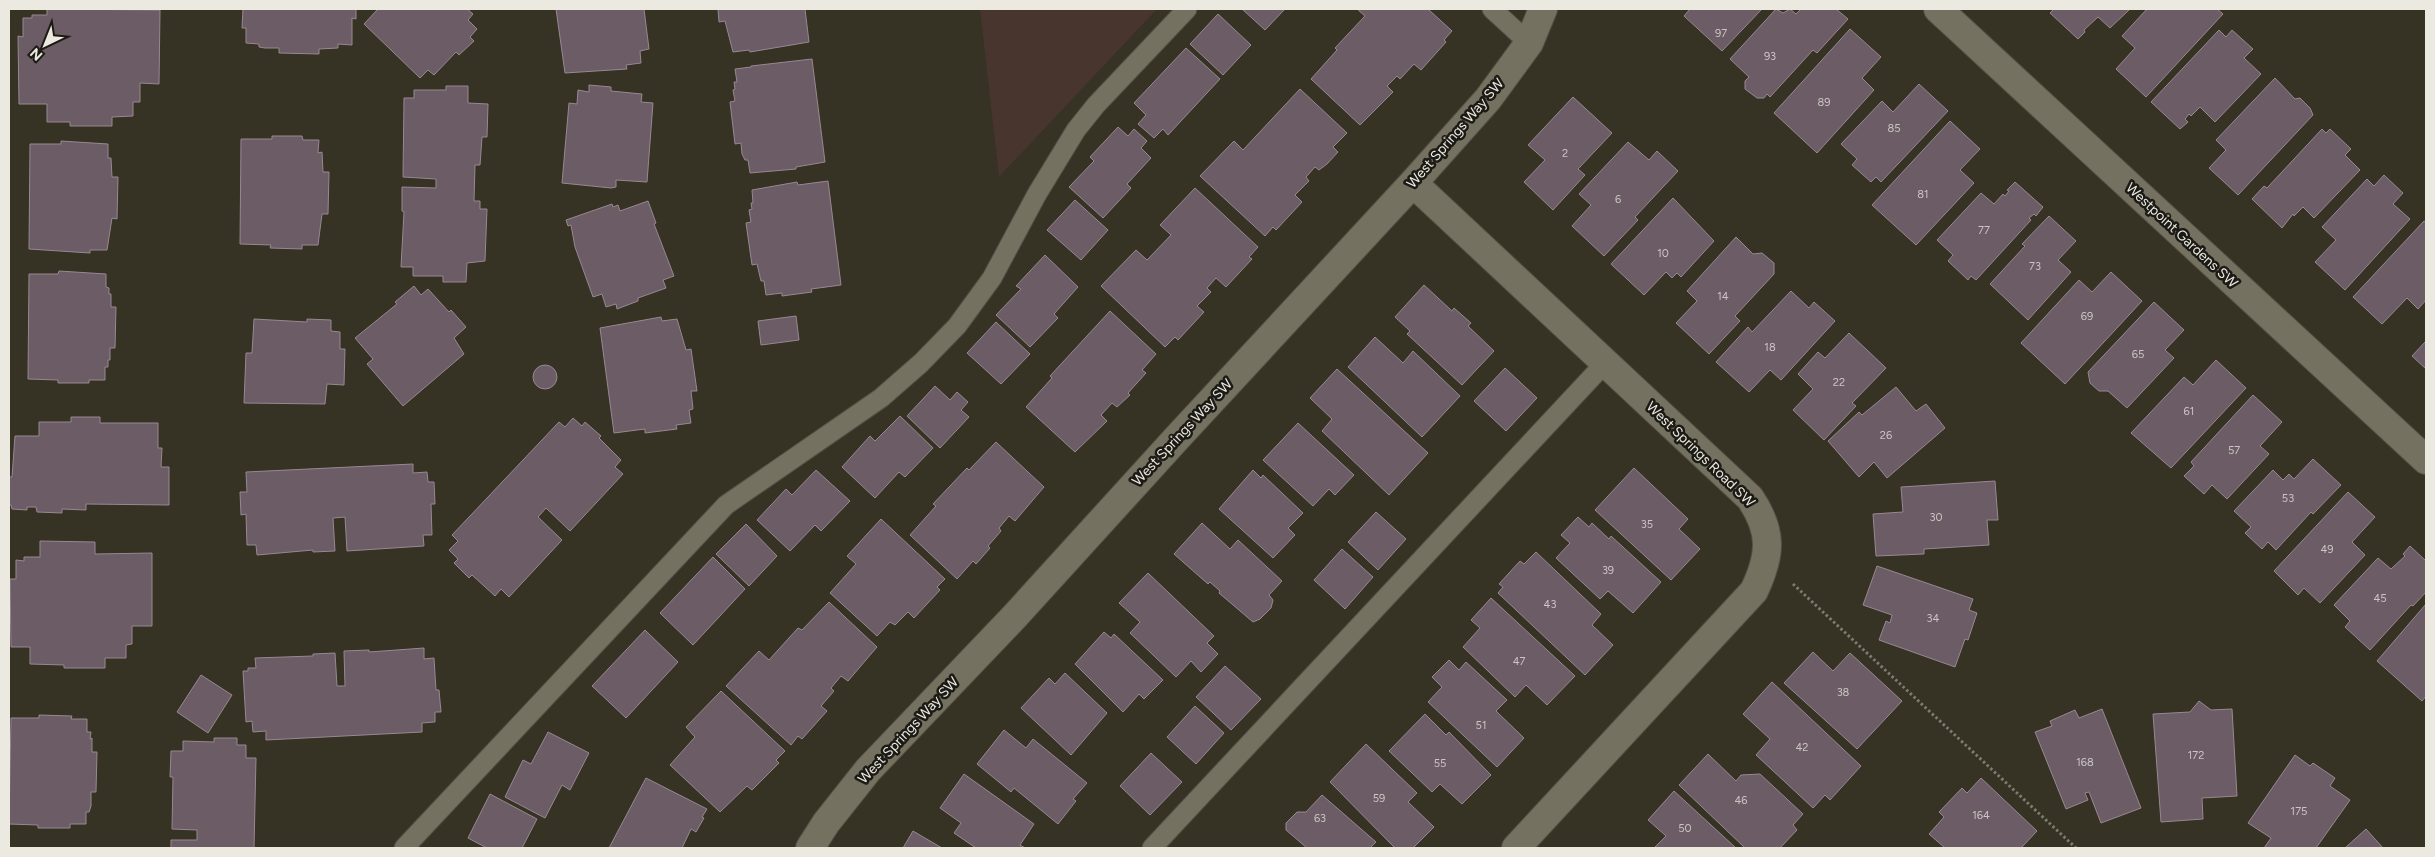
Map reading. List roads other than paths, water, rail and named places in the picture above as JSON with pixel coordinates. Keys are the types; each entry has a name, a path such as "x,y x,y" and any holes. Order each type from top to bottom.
{"street":[{"name":"West Springs Way SW","path":"810,848 826,823 868,770 1015,616 1176,438 1414,183 1488,99 1529,43 1543,9"},
{"name":"Westpoint Gardens SW","path":"1938,9 2426,460"},
{"name":"West Springs Road SW","path":"1414,183 1750,498 1761,514 1766,527 1766,558 1754,591 1735,614 1516,848"}],"lane":[{"path":"404,848 726,505 881,398 921,364 957,326 992,278 1037,194 1076,130 1187,9"},
{"path":"1492,9 1529,43"},
{"path":"1152,848 1606,362"}]}
